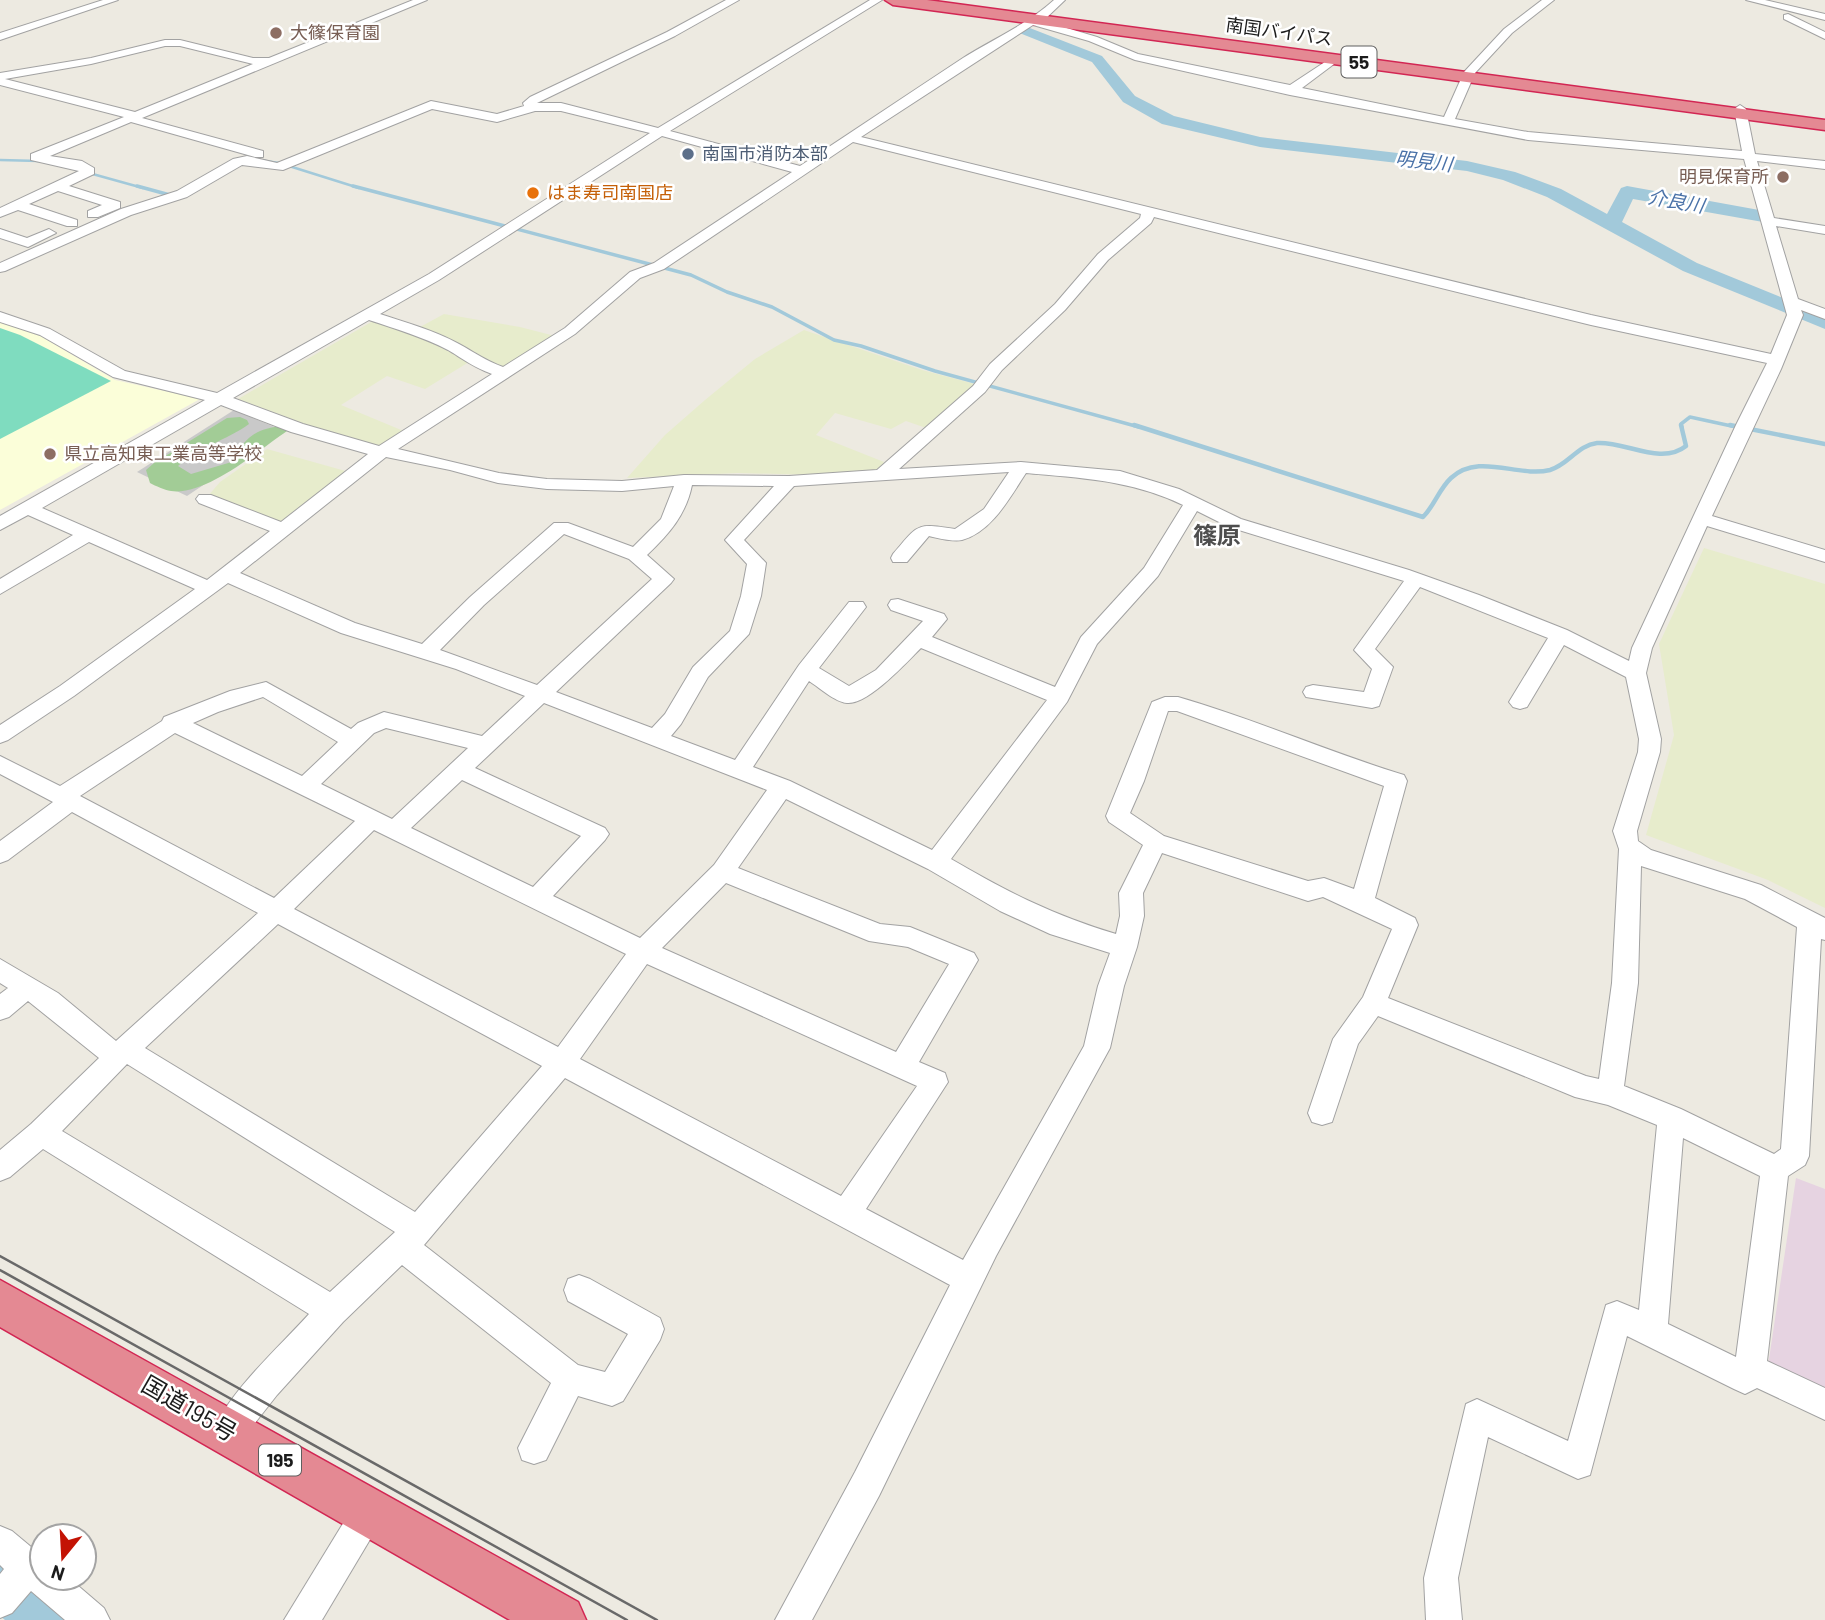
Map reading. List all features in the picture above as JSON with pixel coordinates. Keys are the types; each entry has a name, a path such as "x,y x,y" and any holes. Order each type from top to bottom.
{"highway":[{"name":"南国バイパス","path":"893,0 1825,122"},
{"name":"南国バイパス","path":"925,0 1039,19 1334,59 1469,74"},
{"name":"国道195号","path":"0,1302 560,1620"}],"street":[{"path":"0,37 113,0"},
{"path":"0,213 89,169 35,157 266,61 422,0"},
{"path":"533,107 529,103 534,100 671,34 734,0"},
{"path":"0,524 368,315 513,228 724,91 877,0"},
{"path":"0,735 67,691 216,581 382,452 570,331 635,275 656,267 975,55 1023,25 1039,19 1060,0"},
{"path":"1448,122 1469,74 1508,31 1549,0"},
{"path":"1751,0 1825,17"},
{"path":"1775,6 1792,19 1825,36"},
{"path":"1039,19 1055,30 1093,39 1135,57 1448,122 1528,136 1593,140 1825,165"},
{"path":"0,79 170,42 253,61 266,61"},
{"path":"1290,91 1334,59"},
{"path":"0,79 245,152 292,162"},
{"path":"0,268 126,212 182,194 238,162 247,160 278,167 422,107 442,106 497,118 533,107 561,107 802,171"},
{"path":"1610,1093 1625,983 1630,850 1625,831 1643,775 1650,739 1636,673 1642,648 1775,360 1793,308 1740,111"},
{"path":"850,138 1591,320 1775,360"},
{"path":"76,177 99,185"},
{"path":"0,233 28,243 115,205 57,186"},
{"path":"18,205 72,223"},
{"path":"884,473 984,383 996,367 1060,307 1103,257 1146,220 1149,211"},
{"path":"1769,221 1825,230"},
{"path":"1793,308 1825,314"},
{"path":"368,315 422,333 453,347 477,363 506,373"},
{"path":"0,317 45,332 65,346 119,374 220,399 297,428 382,452 453,465 498,478 547,484 622,486 684,480 789,481 884,473 1021,467 1114,475 1173,493 1235,523 1416,579 1560,635 1636,673"},
{"path":"901,558 924,530 958,535 990,513 1021,467"},
{"path":"636,555 667,525 680,506 684,480"},
{"path":"656,738 673,719 701,673 739,634 751,596 757,564 734,540 789,481"},
{"path":"205,499 282,529"},
{"path":"936,862 1040,726 1060,696 1088,642 1151,572 1192,504"},
{"path":"27,508 87,534 216,581 538,693 782,787 936,862 1009,904 1059,927 1125,947"},
{"path":"1702,519 1825,556"},
{"path":"394,830 538,693 664,579 636,555 561,527 477,601 426,652"},
{"path":"0,588 87,534"},
{"path":"1313,692 1372,701 1383,667 1364,650 1416,579"},
{"path":"806,670 849,696 883,674 937,620 898,604"},
{"path":"739,771 806,670 856,607"},
{"path":"1520,702 1560,635"},
{"path":"918,639 1060,696"},
{"path":"0,854 66,799 172,722 245,693 266,689 352,740"},
{"path":"1322,1113 1346,1039 1373,1003 1406,925 1362,902 1324,887 1308,891 1156,842 1117,816 1133,781 1159,708 1165,704 1178,704 1361,771 1396,781 1362,902"},
{"path":"304,786 352,740 374,723 384,720 484,744"},
{"path":"172,722 643,951 935,1082 846,1214"},
{"path":"0,764 969,1279"},
{"path":"458,769 597,834 536,899"},
{"path":"229,1431 266,1384 332,1311 410,1238 562,1062 643,951 722,872 782,787"},
{"path":"0,1168 41,1133 121,1053 276,911 371,819"},
{"path":"793,1620 867,1484 969,1279 1097,1048 1111,986 1125,947 1132,916 1131,893 1156,842"},
{"path":"1444,1620 1441,1578 1477,1415 1578,1463 1616,1316 1745,1378 1750,1369 1775,1169 1795,1156 1818,926 1753,892 1643,857 1630,850"},
{"path":"722,872 878,934 910,937 965,960 902,1067"},
{"path":"0,970 121,1053 410,1238 570,1378 612,1390 649,1329 579,1290"},
{"path":"0,1009 27,987"},
{"path":"1373,1003 1585,1088 1610,1093 1671,1118 1775,1169"},
{"path":"1652,1332 1671,1118"},
{"path":"41,1133 332,1311"},
{"path":"1750,1369 1825,1404"},
{"path":"534,1448 570,1378"},
{"path":"302,1620 370,1511"},
{"path":"0,1543 28,1567 0,1601"},
{"path":"56,1592 86,1618"}],"shaded area":[{"path":"444,314 555,336 508,369 482,360 420,327"},
{"name":"県立高知東工業高等学校","path":"0,321 40,336 115,380 200,399 0,510"},
{"path":"373,321 421,337 469,362 425,389 387,376 341,405 406,432 381,446 313,427 238,399"},
{"path":"804,330 922,370 975,384 929,429 906,421 891,429 835,413 816,435 884,462 879,470 815,475 738,473 627,478 665,435 705,400 755,359"},
{"path":"234,410 284,431 187,496 137,472"},
{"path":"267,449 349,472 284,523 208,496 220,482"},
{"path":"1704,548 1825,584 1825,908 1768,880 1646,835 1674,735 1659,644"},
{"path":"1796,1178 1825,1189 1825,1393 1768,1366"}],"green space":[{"path":"0,328 20,335 111,381 0,439"},
{"path":"240,417 249,424 194,454 178,466 191,474 235,461 241,456 238,451 257,432 283,426 287,431 232,470 200,486 185,491 171,491 150,483 146,470 154,463 227,418"}],"waterway":[{"name":"明見川","path":"1022,29 1097,59 1129,99 1168,120 1260,142 1467,166 1509,176 1554,193 1612,224"},
{"path":"246,158 279,163"},
{"path":"0,160 39,161"},
{"path":"289,166 359,188"},
{"path":"89,173 143,188"},
{"path":"137,186 170,195"},
{"path":"353,186 691,275 727,292 772,307 834,340 861,346 935,371 1139,427"},
{"name":"介良川","path":"1612,224 1627,192 1763,216"},
{"name":"明見川","path":"1612,224 1690,267 1825,323"},
{"path":"1682,427 1681,424 1690,417 1736,427"},
{"path":"1134,425 1423,517 1447,482 1462,471 1486,466 1538,472 1550,470 1584,447 1597,443 1654,453 1676,452 1686,446 1681,425"},
{"path":"1730,425 1825,444"},
{"path":"0,1584 42,1620"}],"tram line":[{"path":"0,1256 657,1620"},
{"path":"0,1270 627,1620"}],"place":[{"name":"大篠保育園","path":"276,33"},
{"name":"南国市消防本部","path":"688,154"},
{"name":"明見保育所","path":"1783,177"},
{"name":"はま寿司南国店","path":"533,193"},
{"name":"県立高知東工業高等学校","path":"50,454"}],"district":[{"name":"篠原","path":"1217,536"}]}
